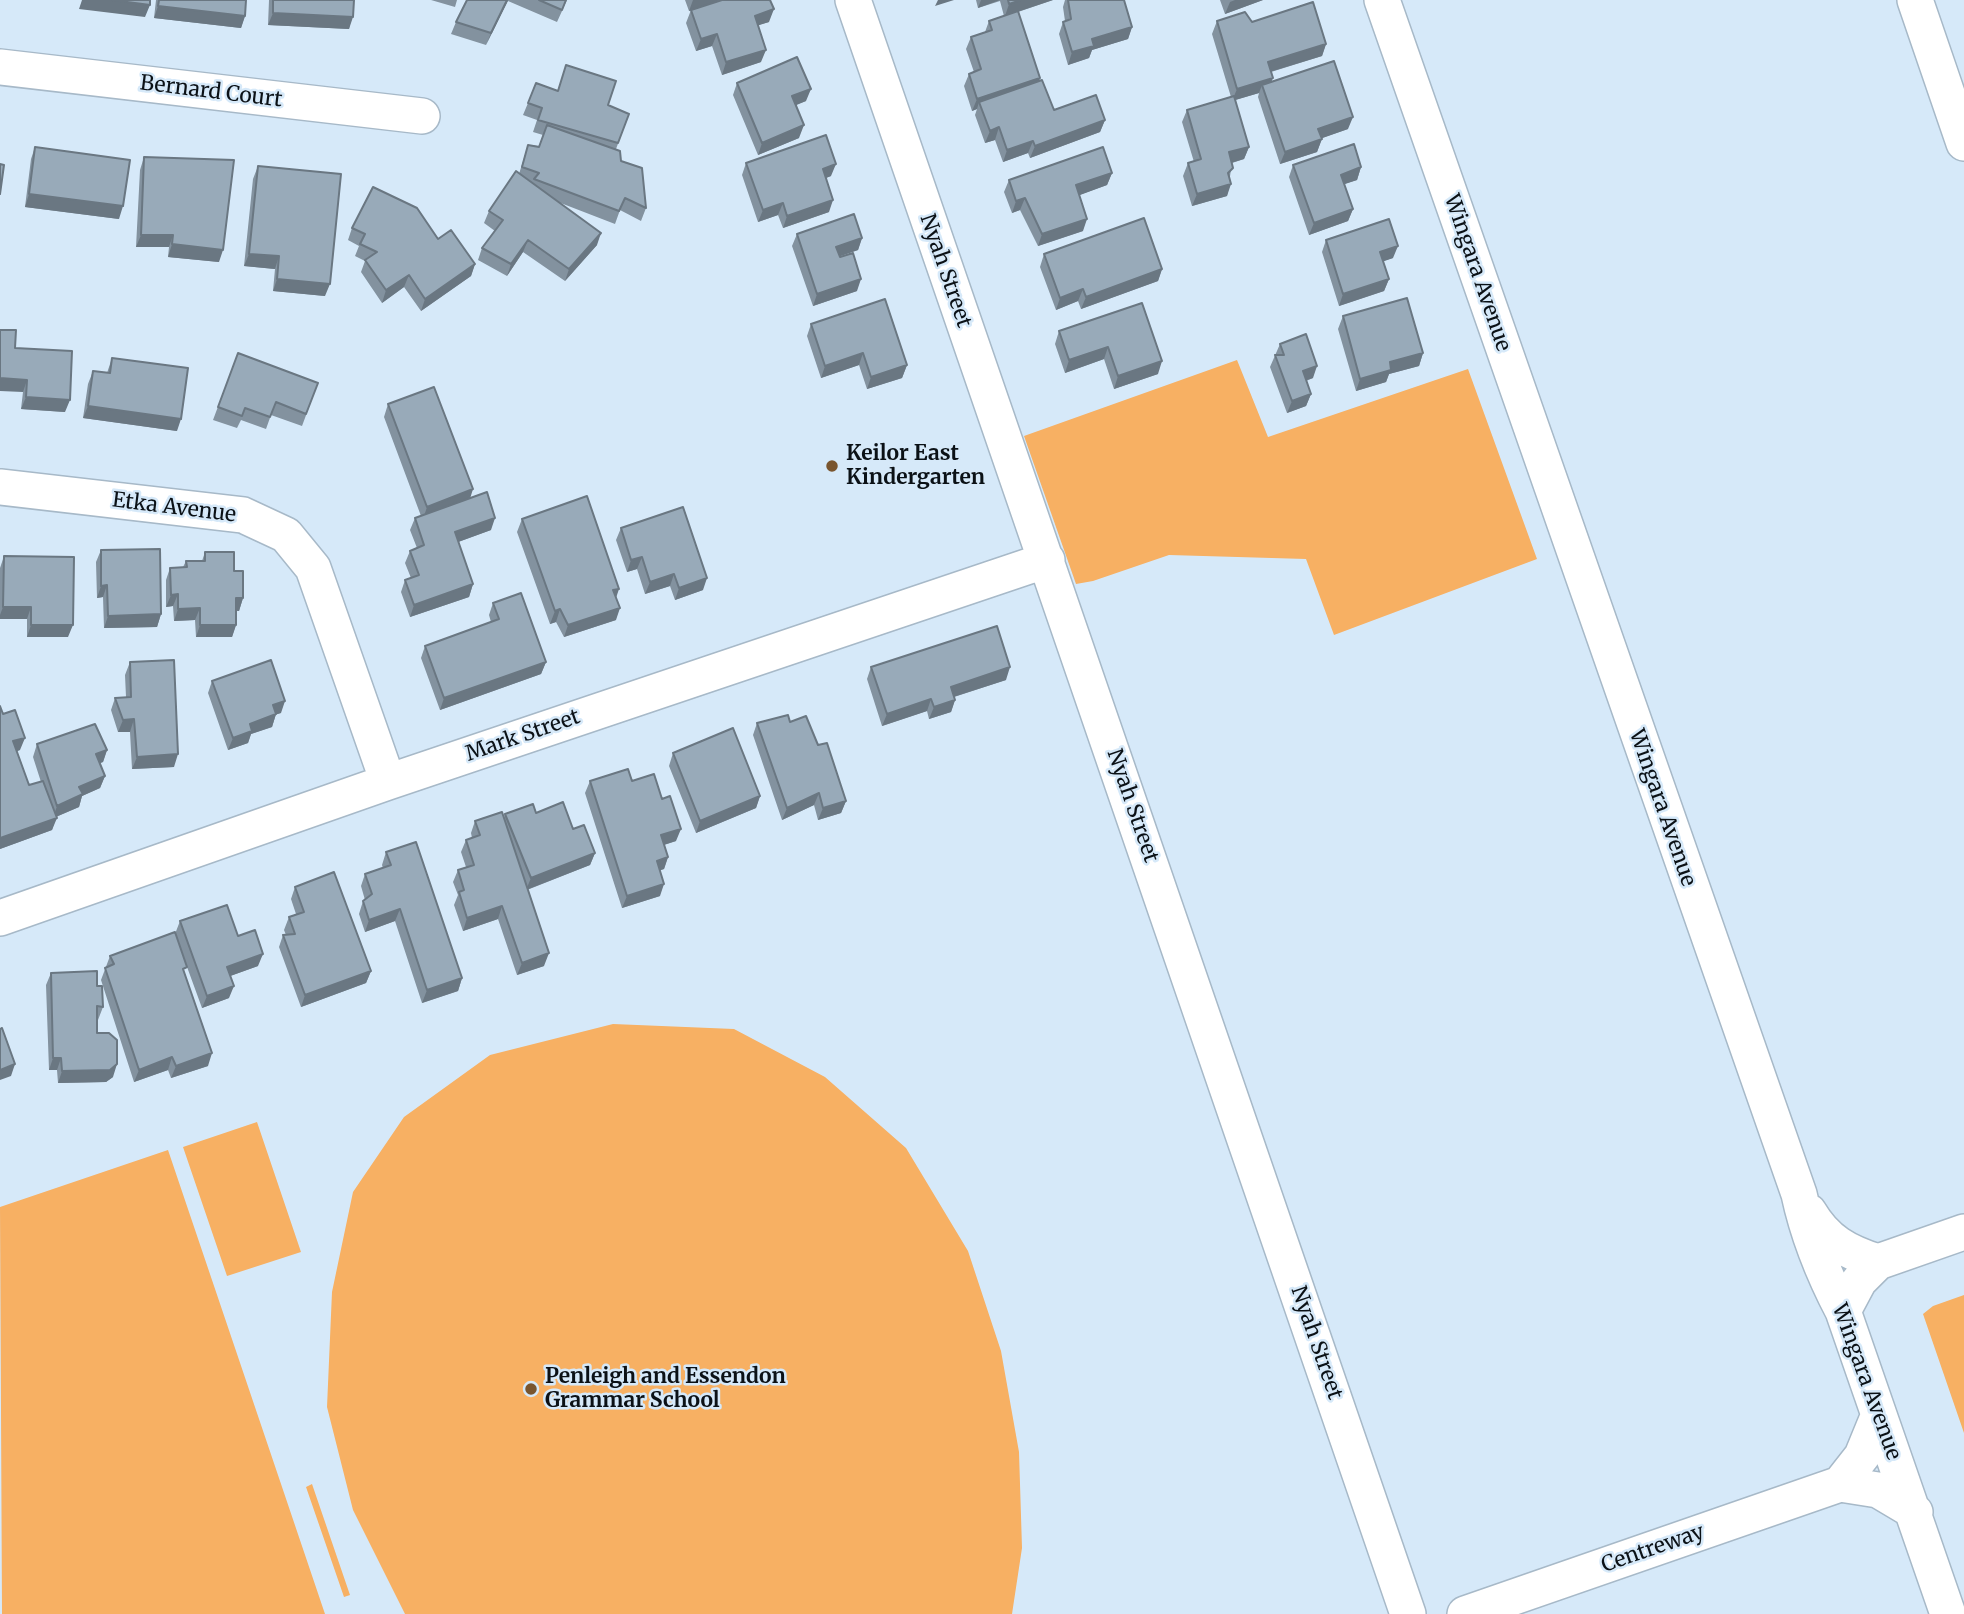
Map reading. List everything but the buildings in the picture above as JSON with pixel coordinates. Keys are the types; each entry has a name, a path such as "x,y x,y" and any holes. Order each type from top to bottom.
{"street":[{"name":"Nyah Street","path":"853,0 1408,1614"},
{"name":"Wingara Avenue","path":"1382,0 1799,1194 1807,1230 1824,1276 1843,1311 1878,1417 1950,1610"},
{"path":"1915,0 1964,143"},
{"name":"Bernard Court","path":"0,67 422,116"},
{"name":"Etka Avenue","path":"0,487 243,515 286,535 313,568 387,782"},
{"name":"Mark Street","path":"0,918 387,782 1047,560"},
{"path":"1799,1194 1823,1234 1848,1252 1878,1262"},
{"path":"1843,1311 1859,1281 1878,1262 1964,1232"},
{"path":"1840,1484 1862,1456 1878,1417"},
{"name":"Centreway","path":"1465,1614 1840,1484 1878,1490 1915,1512"}],"shaded area":[{"path":"1237,360 1268,437 1468,369 1537,559 1334,635 1306,559 1169,555 1093,581 1076,584 1024,436"},
{"path":"613,1024 734,1029 825,1077 906,1148 968,1251 1001,1351 1019,1452 1022,1548 1012,1614 405,1614 353,1510 327,1407 332,1292 353,1192 404,1117 490,1055"},
{"path":"257,1122 301,1252 227,1276 183,1147"},
{"path":"168,1150 325,1614 2,1614 0,1207"},
{"path":"1964,1295 1964,1433 1923,1314 1933,1306"},
{"path":"312,1484 350,1595 344,1597 306,1487"}],"place":[{"name":"Keilor East Kindergarten","path":"832,466"},
{"name":"Penleigh and Essendon Grammar School","path":"531,1389"}]}
